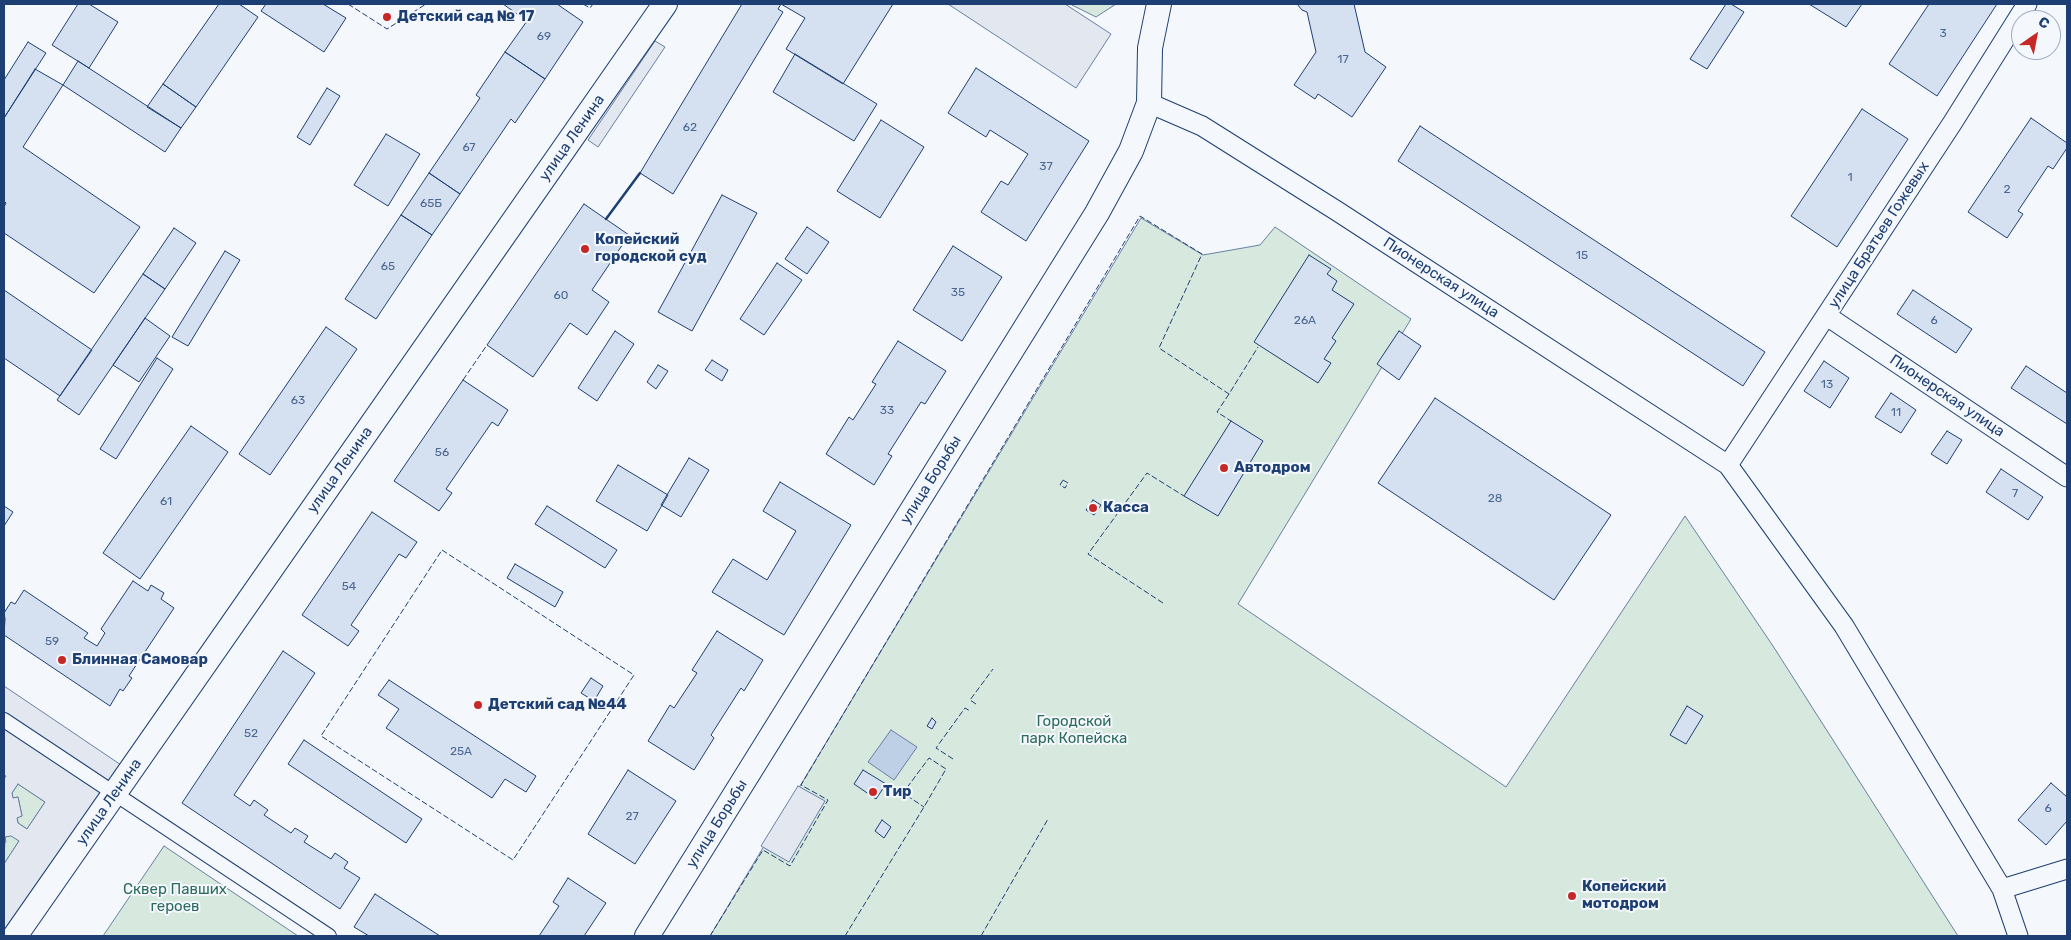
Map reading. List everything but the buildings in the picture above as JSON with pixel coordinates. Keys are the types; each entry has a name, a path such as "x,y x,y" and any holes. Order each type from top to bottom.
{"street":[{"name":"улица Ленина","path":"16,936 665,4"},
{"name":"улица Борьбы","path":"647,936 1097,213 1131,151 1149,104 1150,48 1159,4"},
{"name":"улица Братьев Гожевых","path":"1728,465 1953,122 2027,4"},
{"name":"Пионерская улица","path":"1149,104 1210,131 1345,216 1728,465"},
{"name":"Пионерская улица","path":"1827,316 2067,477"},
{"path":"1728,465 1844,626 2002,889 2018,936"},
{"path":"4,720 329,936"},
{"path":"2002,889 2067,868"}],"green space":[{"path":"1070,4 1116,4 1096,17"},
{"name":"Городской парк Копейска","path":"1141,218 1203,255 1260,245 1275,227 1411,319 1238,604 1506,787 1685,516 1773,646 1958,936 710,936"},
{"path":"18,784 45,802 27,829 18,823 17,817 22,816 18,797 13,798 12,793"},
{"path":"11,835 19,841 4,864 5,837"},
{"name":"Сквер Павших героев","path":"164,846 298,936 103,936"}],"shaded area":[{"path":"948,4 1065,4 1111,34 1076,88"},
{"path":"655,41 665,47 598,147 588,140"},
{"path":"4,686 130,771 4,936 4,864 19,841 11,836 5,837 6,842 4,843 4,779 6,776 4,775","holes":["18,784 45,802 27,829 18,823 17,818 22,816 18,797 13,798 12,793"]},
{"path":"798,786 825,801 789,862 761,846"}],"water":[{"path":"891,730 917,747 894,780 868,762"}],"fence":[{"path":"348,4 387,29 426,4"},
{"path":"583,4 590,8 593,4"},
{"path":"710,936 763,850 790,866 828,800 801,785 1140,216 1202,254 1159,348 1229,394 1258,347"},
{"path":"463,380 487,345"},
{"path":"1229,394 1217,412 1231,421"},
{"path":"1163,603 1088,554 1147,473 1184,496"},
{"path":"1063,480 1068,483 1065,488 1060,485 1063,480"},
{"path":"442,550 634,675 513,860 321,736 442,550"},
{"path":"976,704 970,700 993,669"},
{"path":"953,759 936,748 965,708 970,711"},
{"path":"845,936 924,807 946,769 929,758 903,793 924,807"},
{"path":"981,936 1048,819"}],"wall":[{"path":"606,219 640,173"}],"place":[{"name":"Детский сад № 17","path":"387,17"},
{"name":"Копейский городской суд","path":"585,249"},
{"name":"Автодром","path":"1224,468"},
{"name":"Касса","path":"1093,508"},
{"name":"Блинная Самовар","path":"62,660"},
{"name":"Детский сад №44","path":"478,705"},
{"name":"Тир","path":"873,792"},
{"name":"Копейский мотодром","path":"1572,896"}]}
